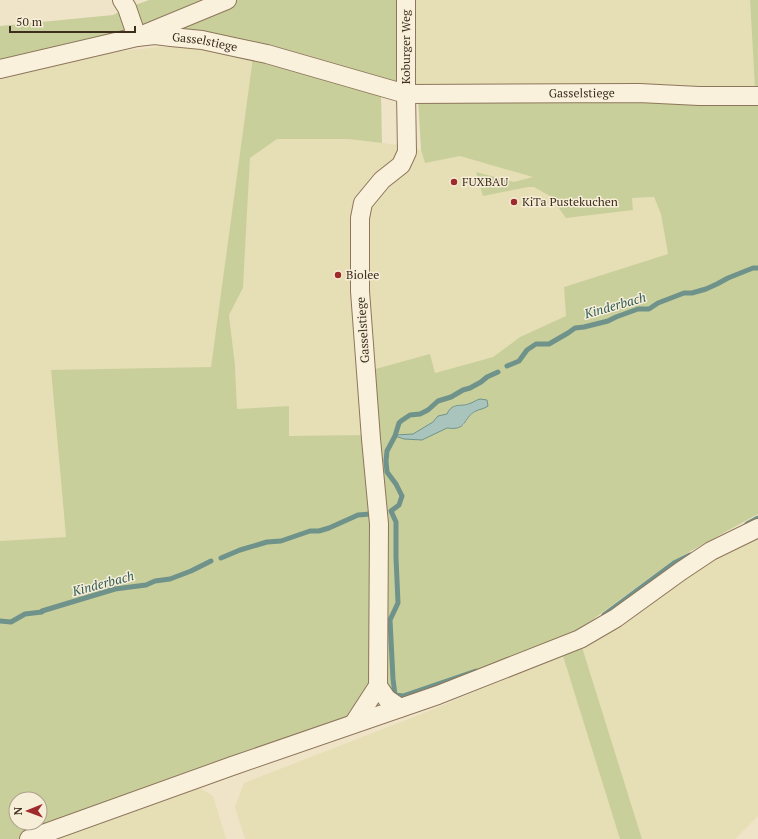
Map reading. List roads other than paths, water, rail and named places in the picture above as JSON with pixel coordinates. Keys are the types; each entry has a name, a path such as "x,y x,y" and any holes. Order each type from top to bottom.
{"street":[{"path":"122,0 127,8 137,37 227,0"},
{"name":"Koburger Weg","path":"406,0 406,94"},
{"name":"Gasselstiege","path":"0,69 137,37 155,35 202,40 267,54 406,94 639,94 758,96"},
{"name":"Gasselstiege","path":"378,686 379,524 360,291 360,218 363,203 382,180 401,165 407,152 406,94"},
{"path":"29,839 354,723 438,695 580,639 616,618 681,571 711,552 758,528"},
{"path":"354,723 378,686 387,699 400,708"}],"water":[{"path":"480,399 487,400 488,406 476,411 462,426 458,428 447,428 422,440 404,439 395,436 413,434 433,422 438,416 447,414 449,410 455,406 467,404"}],"waterway":[{"name":"Kinderbach","path":"507,366 519,361 527,350 536,344 549,344 575,328 608,321 638,309 649,309 658,303 684,293 692,293 706,289 728,278 753,268 758,268"},
{"path":"476,671 403,696 395,695 390,620 398,603 396,522 391,511 399,505 402,496 396,484 387,472 386,461 387,451 401,421 410,415 420,414 428,410 438,401 470,388 498,372"},
{"name":"Kinderbach","path":"221,558 240,550 267,542 281,541 310,531 319,531 329,528 358,515 370,514"},
{"path":"747,524 758,518"},
{"path":"604,615 674,563 690,555"},
{"name":"Kinderbach","path":"0,621 11,622 25,614 42,612 115,589 146,585 155,581 170,579 211,561"}],"place":[{"name":"FUXBAU","path":"454,182"},
{"name":"KiTa Pustekuchen","path":"514,202"},
{"name":"Biolee","path":"338,275"}]}
